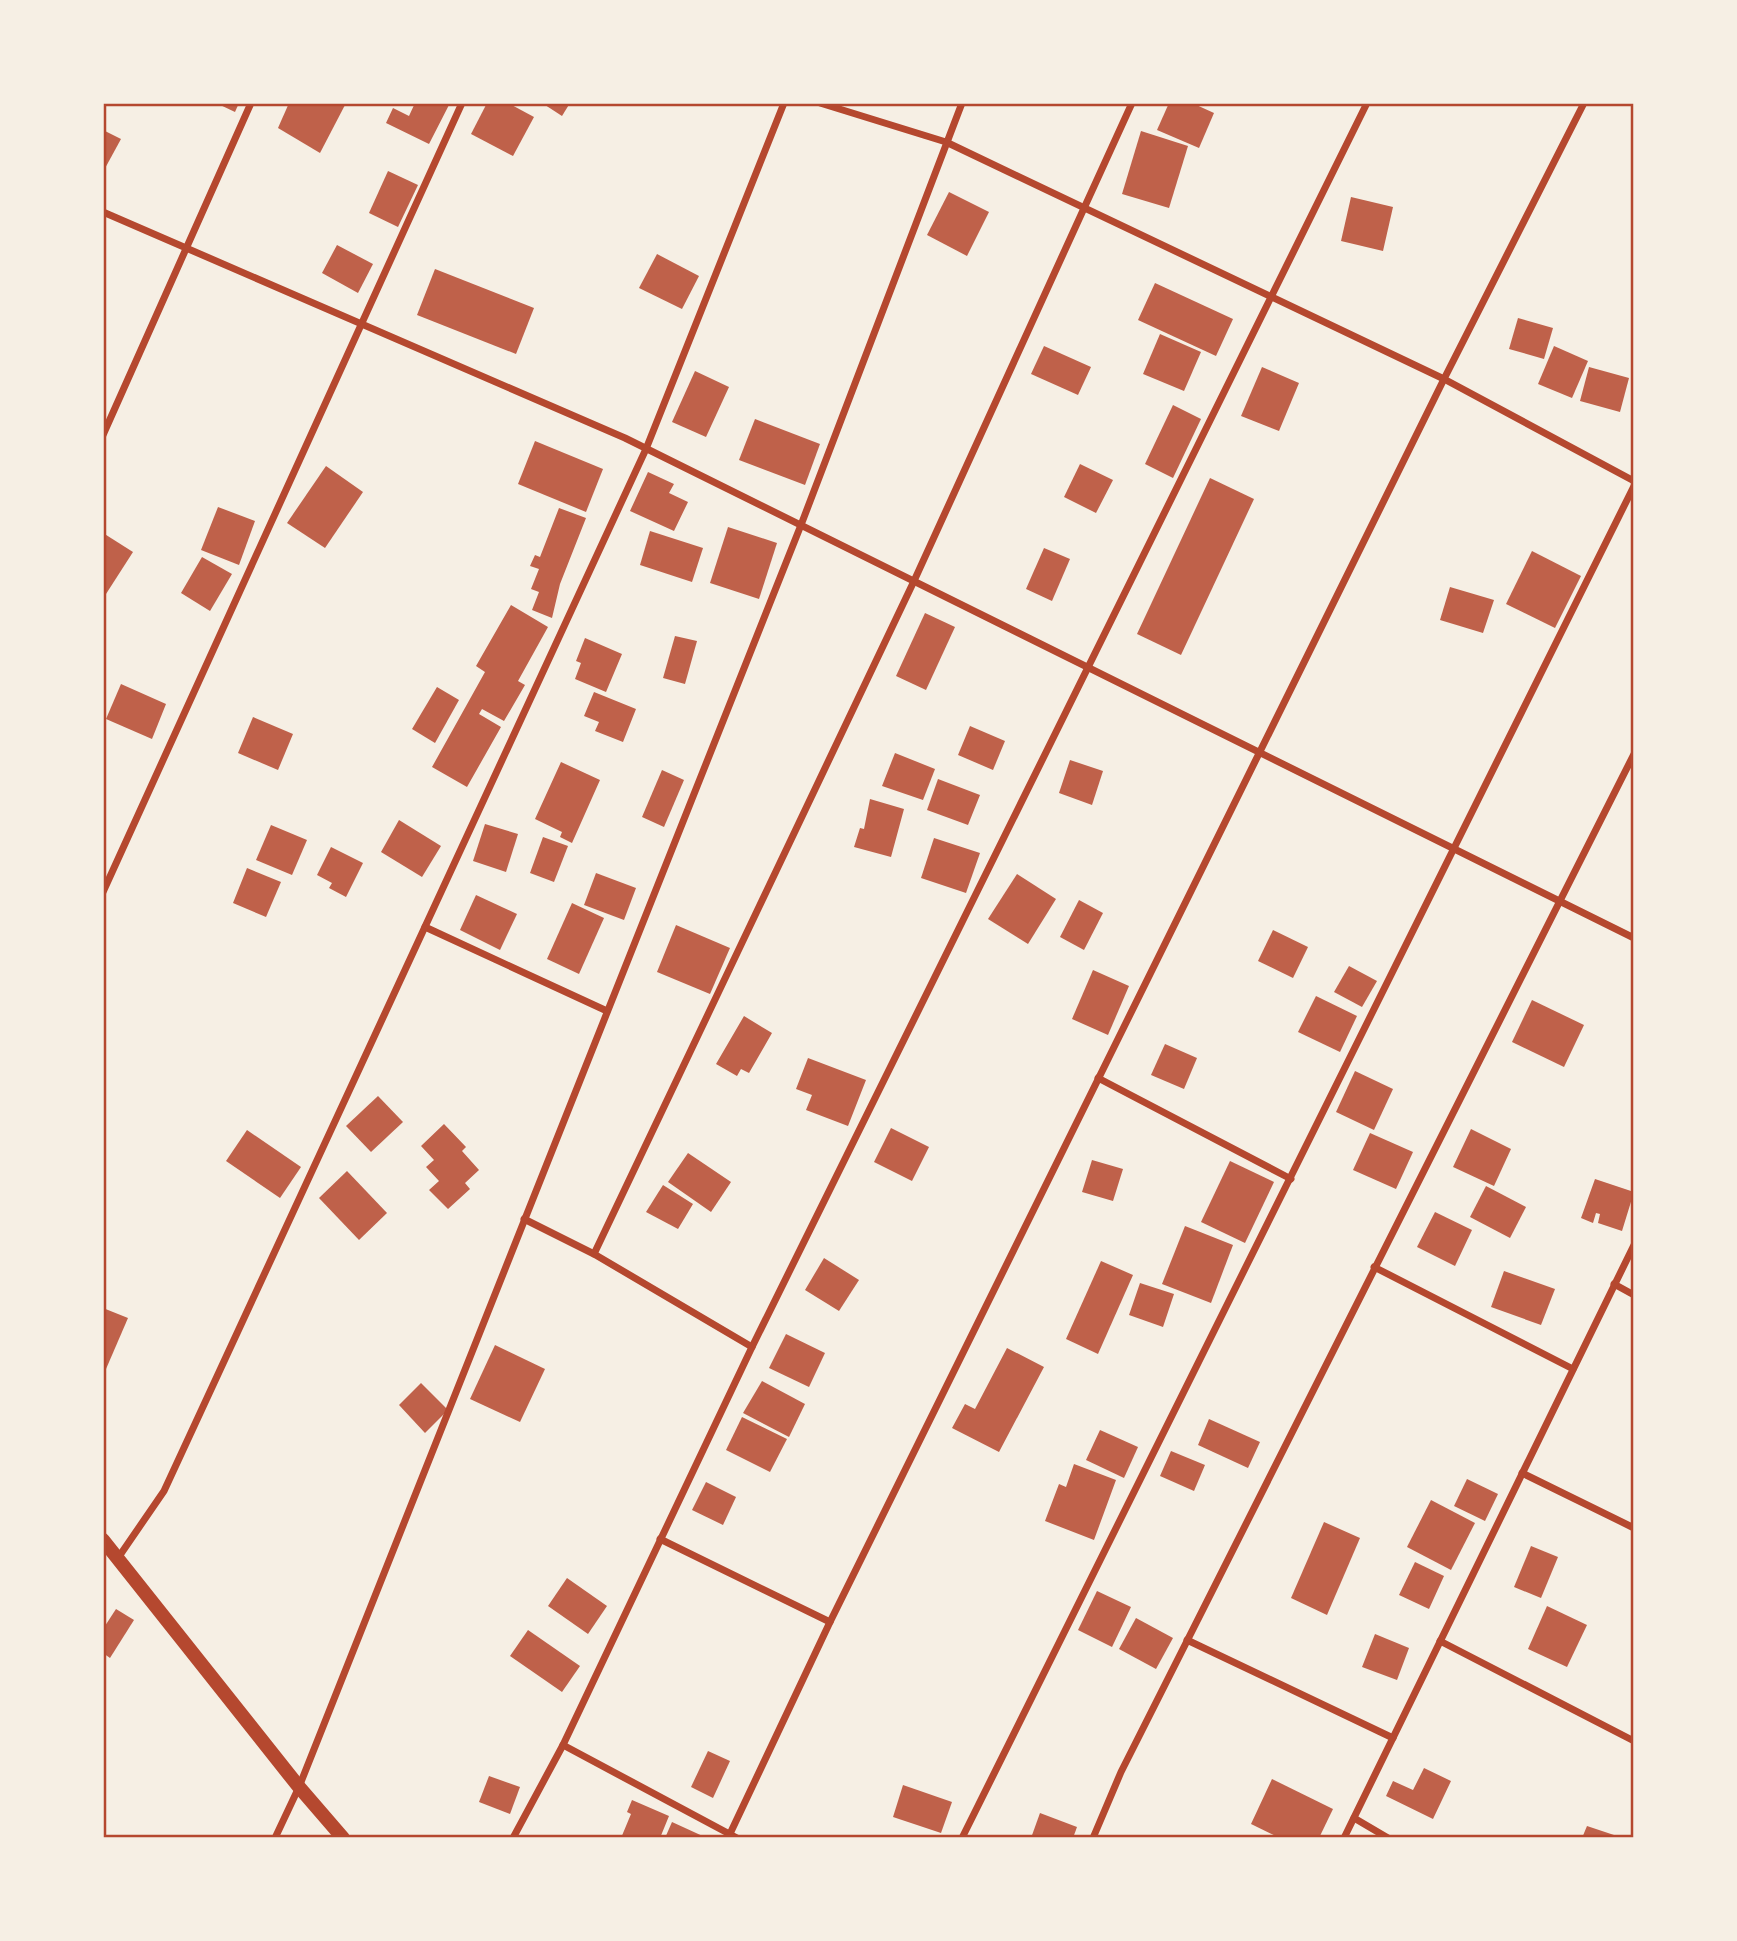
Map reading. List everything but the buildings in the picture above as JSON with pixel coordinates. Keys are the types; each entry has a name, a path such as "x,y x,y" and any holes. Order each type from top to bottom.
{"main road":[{"path":"103,1539 299,1787 343,1838"}],"street":[{"path":"103,435 251,103"},
{"path":"103,892 462,103"},
{"path":"118,1558 164,1491 646,449 784,103"},
{"path":"820,103 946,142 1271,299 1444,379 1634,481"},
{"path":"275,1838 299,1787 801,525 962,103"},
{"path":"594,1254 914,581 1132,103"},
{"path":"513,1838 563,1745 752,1347 1367,103"},
{"path":"563,1745 732,1837 830,1622 1259,751 1584,103"},
{"path":"103,212 646,449 1634,938"},
{"path":"962,1838 1634,486"},
{"path":"1093,1838 1121,1772 1634,754"},
{"path":"425,927 607,1011"},
{"path":"1098,1078 1291,1179"},
{"path":"524,1219 594,1254 752,1347"},
{"path":"1344,1838 1634,1245"},
{"path":"1374,1268 1573,1369"},
{"path":"1614,1284 1634,1294"},
{"path":"1522,1473 1634,1528"},
{"path":"660,1539 830,1622"},
{"path":"1187,1640 1393,1738"},
{"path":"1440,1642 1634,1741"},
{"path":"1353,1818 1388,1838"}]}
